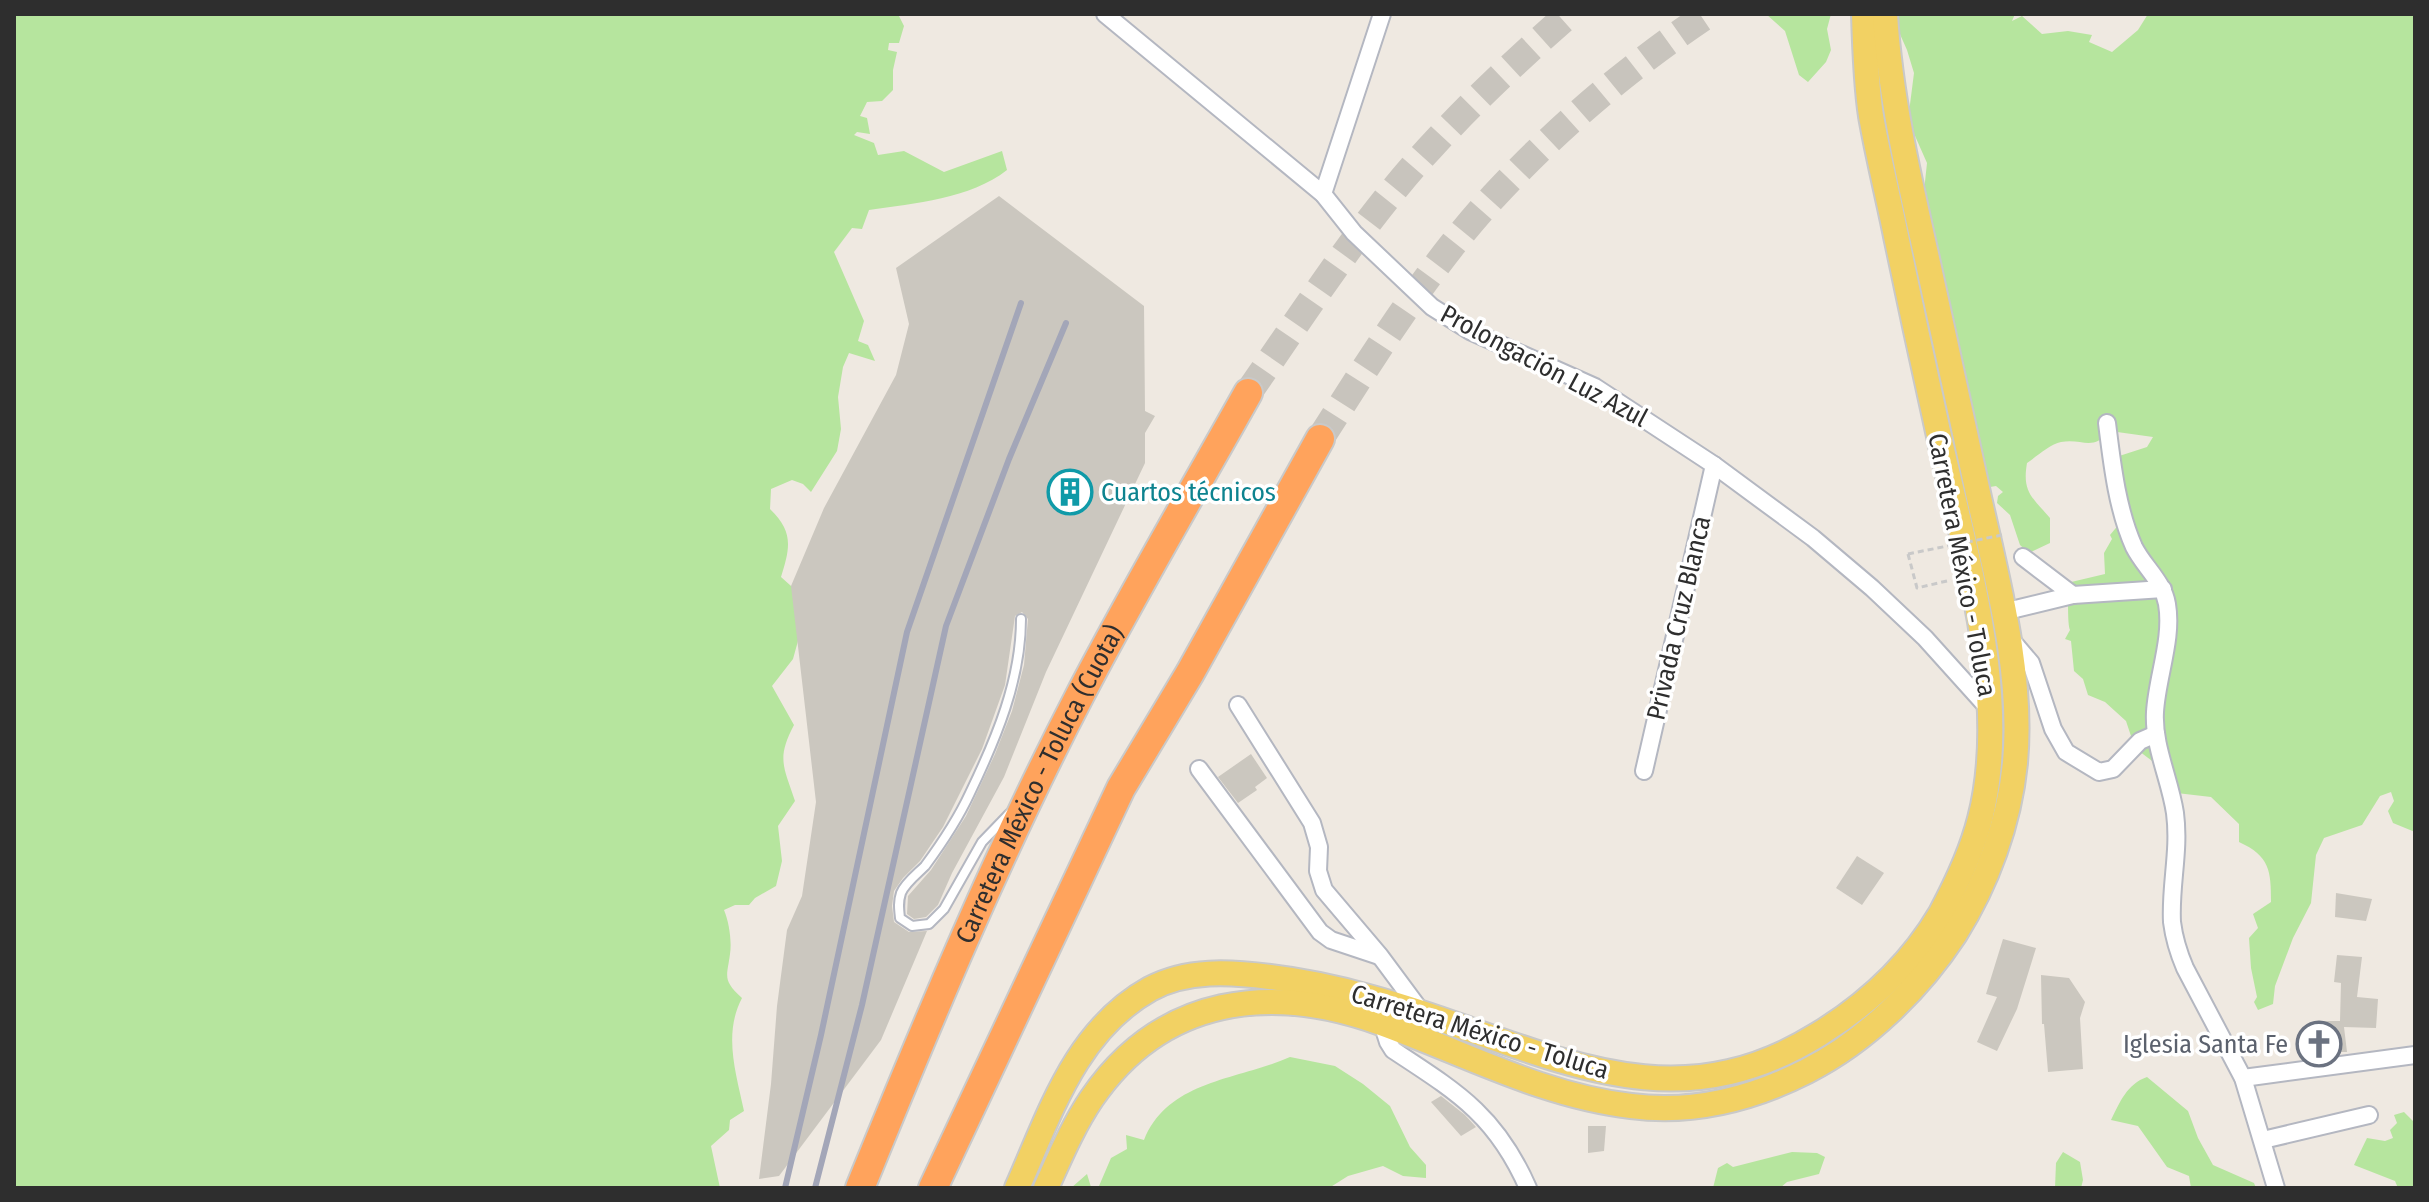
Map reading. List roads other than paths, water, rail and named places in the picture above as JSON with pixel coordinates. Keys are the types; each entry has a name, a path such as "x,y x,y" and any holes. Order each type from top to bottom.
{"highway":[{"name":"Carretera México - Toluca (Cuota)","path":"860,1188 982,898 1036,786 1081,695 1248,393"},
{"path":"933,1188 1121,788 1190,673 1320,439"}],"main road":[{"name":"Carretera México - Toluca","path":"1017,1188 1069,1071 1081,1051 1111,1018 1153,987 1188,975 1257,975 1326,986 1424,1015 1568,1064 1656,1079 1704,1078 1734,1072 1791,1050 1866,1002 1914,952 1939,917 1971,849 1981,816 1989,757 1989,709 1981,636 1970,576 1870,112 1864,14"},
{"name":"Carretera México - Toluca","path":"1046,1188 1075,1126 1095,1094 1136,1050 1161,1029 1194,1013 1241,1003 1294,1003 1382,1023 1518,1078 1566,1093 1631,1106 1685,1108 1739,1099 1818,1065 1862,1035 1919,981 1952,937 1970,908 2000,836 2014,766 2016,708 2005,624 1894,103 1885,14"}],"street":[{"name":"Prolongación Luz Azul","path":"1105,14 1323,194 1362,243 1432,307 1470,331 1595,387 1714,465 1813,538 1872,588 1925,638 1989,709"},
{"path":"1323,194 1382,14"},
{"path":"2107,423 2113,470 2130,537 2143,562 2163,589 2168,625 2155,712 2156,734 2175,812 2178,857 2172,921 2178,950 2243,1078 2276,1188"},
{"name":"Privada Cruz Blanca","path":"1644,771 1714,465"},
{"path":"2023,557 2073,595"},
{"path":"2156,734 2140,741 2113,769 2099,772 2066,752 2053,729 2031,663 2005,624 2073,595 2163,589"},
{"path":"1238,705 1312,823 1319,847 1318,871 1324,890 1380,956 1424,1015"},
{"path":"1199,769 1320,932 1331,940 1380,956"},
{"path":"1382,1023 1393,1050 1454,1090 1484,1116 1513,1155 1528,1188"},
{"path":"2243,1078 2415,1055"},
{"path":"2263,1140 2369,1115"}],"lane":[{"path":"1021,619 1021,644 1010,695 990,747 948,835 902,891 898,905 900,918 912,926 929,924 944,909 982,842 1036,786"}],"tunnel":[{"path":"1248,393 1335,268 1404,177 1480,97 1569,14"},
{"path":"1320,439 1423,283 1494,196 1543,146 1596,99 1708,14"}],"railway":[{"path":"785,1188 907,632 1021,303"},
{"path":"815,1188 862,1005 946,626 1009,459 1066,323"}],"place":[{"name":"Cuartos técnicos","path":"1070,492"},
{"name":"Iglesia Santa Fe","path":"2319,1044"}]}
